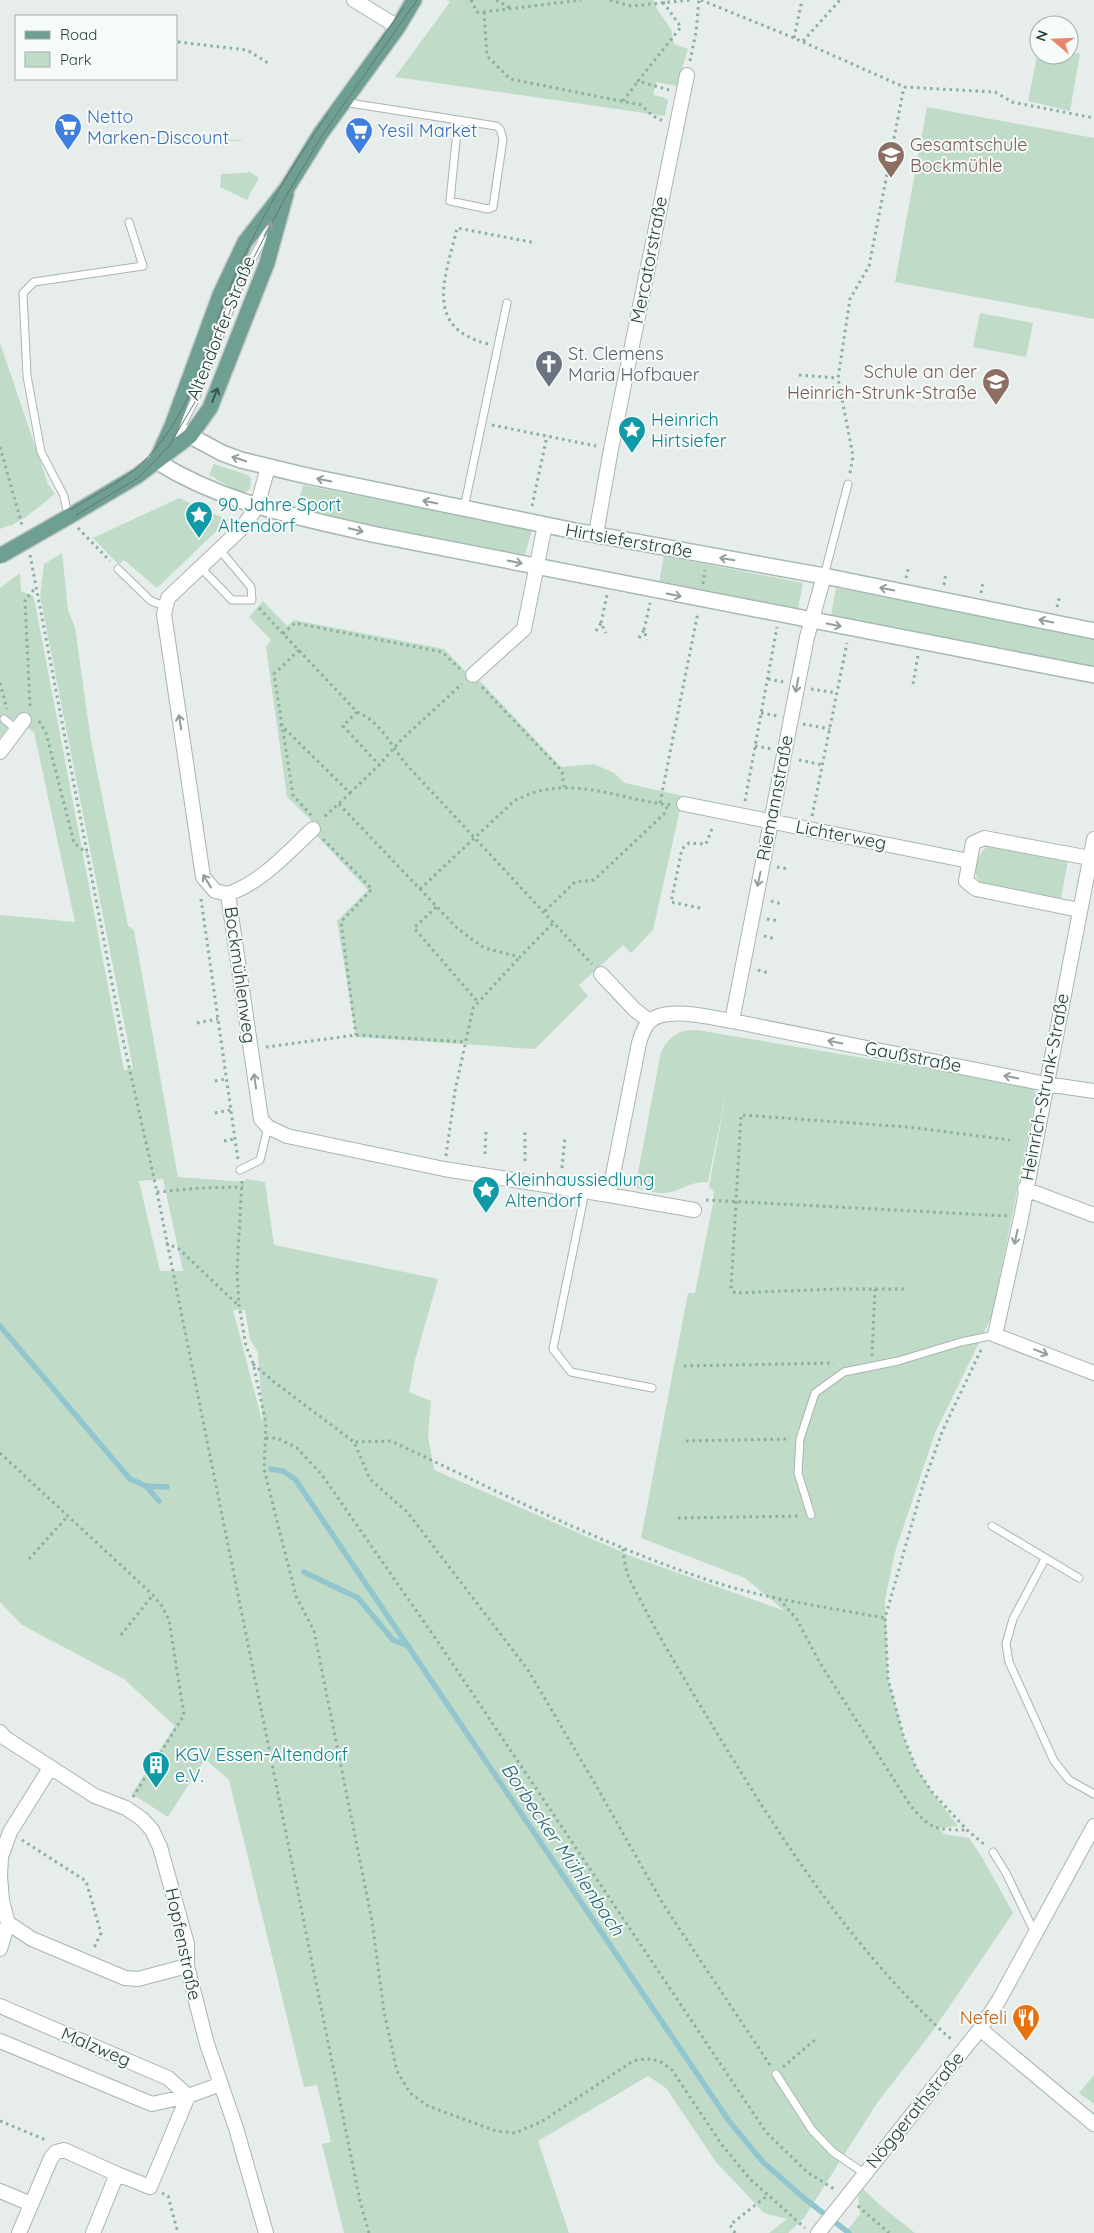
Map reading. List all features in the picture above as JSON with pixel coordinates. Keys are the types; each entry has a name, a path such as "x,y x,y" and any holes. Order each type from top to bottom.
{"main road":[{"name":"Altendorfer Straße","path":"180,431 209,325 233,268 256,227 287,188 343,102 398,27 414,0"},
{"name":"Altendorfer Straße","path":"0,556 136,476 156,461 180,431 210,408 274,243 287,188"},
{"name":"Hirtsieferstraße","path":"180,431 222,453 268,467 529,522 824,576 1094,631"},
{"path":"156,461 196,483 257,507 372,534 700,600 1094,675"}],"street":[{"path":"354,0 398,27"},
{"name":"Mercatorstraße","path":"596,534 611,449 686,75"},
{"path":"203,877 164,614 165,606 168,598 241,529 257,507 268,467"},
{"path":"471,676 524,629 545,525"},
{"name":"Riemannstraße","path":"732,1021 807,637 824,576"},
{"path":"0,752 25,721"},
{"name":"Lichterweg","path":"684,804 968,861"},
{"path":"228,894 244,888 260,877 313,829"},
{"path":"1079,910 976,889 966,880 968,861 973,843 984,838 1090,858"},
{"name":"Heinrich-Strunk-Straße","path":"995,1335 1026,1189 1079,910 1090,882 1090,858 1094,839"},
{"name":"Bockmühlenweg","path":"203,877 215,891 228,894 261,1119 268,1127"},
{"path":"601,974 649,1021 639,1043 609,1195"},
{"name":"Gaußstraße","path":"649,1021 657,1017 680,1013 732,1021 1046,1084 1094,1090"},
{"path":"268,1127 287,1136 444,1170 694,1210"},
{"path":"1026,1189 1094,1215"},
{"path":"995,1335 1094,1373"},
{"name":"Hopfenstraße","path":"0,1732 5,1738 96,1796 126,1808 142,1819 152,1830 160,1847 187,1944 187,1966 206,2044 236,2128 266,2233"},
{"path":"0,1949 8,1923 2,1901 1,1857 10,1832 50,1768"},
{"name":"Nöggerathstraße","path":"816,2232 845,2200 864,2173 980,2029 999,2000 1094,1826"},
{"path":"8,1923 32,1939 124,1978 138,1979 187,1966"},
{"name":"Malzweg","path":"0,2006 168,2078 188,2096"},
{"path":"980,2029 1094,2124"},
{"name":"Malzweg","path":"0,2041 152,2104 188,2096 221,2084"},
{"path":"19,2233 51,2158 56,2152 64,2150 150,2187 188,2096"},
{"path":"93,2233 117,2174"},
{"path":"0,2190 30,2204"}],"lane":[{"path":"343,102 496,126 503,133 493,207 488,209 450,201 458,121"},
{"path":"68,516 64,496 41,452 27,376 23,293 34,282 143,266 129,222"},
{"path":"464,508 508,303"},
{"path":"824,576 848,484"},
{"path":"200,567 232,600 252,600 251,587 218,550"},
{"path":"118,568 151,601 165,606"},
{"path":"4,719 25,721"},
{"path":"240,1170 260,1160 268,1127"},
{"path":"585,1192 553,1349 571,1372 652,1388"},
{"path":"811,1515 798,1473 800,1439 815,1393 844,1372 995,1335"},
{"path":"992,1526 1045,1560 1079,1578"},
{"path":"1045,1560 1013,1619 1006,1644 1009,1662 1054,1761 1070,1780 1094,1794"},
{"path":"993,1852 1006,1873 1036,1934"},
{"path":"776,2074 812,2130 833,2152 864,2173"}],"path":[{"path":"471,0 477,12 582,0"},
{"path":"496,0 512,9"},
{"path":"610,0 631,6 691,0"},
{"path":"686,75 696,32 700,0 803,41 904,87 995,92 1012,102 1094,118"},
{"path":"794,38 802,0"},
{"path":"803,41 840,0"},
{"path":"623,101 681,26 663,2"},
{"path":"484,12 487,56 510,79 641,105 653,116 675,126"},
{"path":"178,42 247,50 268,63"},
{"path":"638,81 682,94"},
{"path":"848,484 853,456 838,378 850,299 869,266 904,87"},
{"path":"498,346 471,339 452,325 445,308 442,294 457,228 536,243"},
{"path":"799,374 838,378"},
{"path":"482,423 611,449"},
{"path":"529,522 547,436"},
{"path":"0,447 19,514"},
{"path":"68,516 118,568"},
{"path":"420,889 514,801 527,794 564,787 580,787 660,803 708,555"},
{"path":"32,562 122,1035 157,1192 360,2202 369,2233"},
{"path":"906,580 908,566"},
{"path":"943,588 946,573"},
{"path":"596,631 601,623 610,582"},
{"path":"981,595 984,582"},
{"path":"25,721 30,705 25,600 36,587"},
{"path":"639,638 644,630 653,590"},
{"path":"1057,610 1060,595"},
{"path":"252,600 357,712 365,715 387,736 405,763 601,974"},
{"path":"742,816 780,615"},
{"path":"283,634 295,623 442,652 471,676 562,771 564,787"},
{"path":"601,623 606,633"},
{"path":"644,630 647,640"},
{"path":"810,829 849,634"},
{"path":"913,684 920,642"},
{"path":"313,829 394,748 471,676"},
{"path":"768,679 791,683"},
{"path":"0,683 8,708 4,719"},
{"path":"804,688 837,693"},
{"path":"25,721 30,705"},
{"path":"357,712 343,726 379,765"},
{"path":"761,713 785,718"},
{"path":"38,719 46,733 74,844 88,853"},
{"path":"280,723 350,794"},
{"path":"797,723 830,729"},
{"path":"755,746 778,750"},
{"path":"790,758 823,765"},
{"path":"339,804 457,928 484,948 520,957"},
{"path":"544,911 575,882 594,880 664,814 668,805"},
{"path":"700,908 671,902 682,849 686,844 706,844 711,828 715,823 717,811"},
{"path":"203,877 200,898 243,1187 237,1271 239,1305 246,1346 253,1363 266,1424 264,1469 296,1596 314,1631 372,1921 384,2012 397,2071 410,2093 428,2106 496,2131 516,2133 541,2122 633,2061 648,2058 662,2062 672,2070 722,2145 750,2179 816,2232"},
{"path":"436,907 414,928 477,1001"},
{"path":"444,1170 455,1091 471,1014 477,1001 554,922"},
{"path":"197,1023 218,1018"},
{"path":"250,1049 356,1035 465,1042"},
{"path":"215,1081 226,1078"},
{"path":"215,1113 231,1110"},
{"path":"904,1289 735,1293 730,1289 741,1115 908,1127 1010,1140"},
{"path":"485,1154 486,1130"},
{"path":"525,1132 525,1161"},
{"path":"562,1168 565,1136"},
{"path":"224,1141 235,1138"},
{"path":"157,1192 243,1187"},
{"path":"694,1210 705,1200 1005,1215"},
{"path":"166,1243 178,1249 239,1305"},
{"path":"872,1366 875,1289"},
{"path":"983,1346 942,1432 923,1485 886,1618 888,1679 904,1738 916,1768 932,1792 967,1830 993,1852"},
{"path":"253,1363 273,1381 354,1442 370,1479 408,1513 528,1670 663,1904 776,2074 817,2038"},
{"path":"684,1366 842,1363 852,1370"},
{"path":"266,1438 277,1438 297,1448 322,1475 438,1642 766,2132 807,2172 845,2200 872,2216 889,2233"},
{"path":"686,1441 800,1439"},
{"path":"354,1442 391,1442 623,1548 709,1580 779,1599 886,1618"},
{"path":"0,1453 153,1595 169,1620 184,1716 126,1808"},
{"path":"678,1518 811,1515"},
{"path":"29,1559 68,1517"},
{"path":"623,1548 628,1575 664,1646 729,1754 794,1852 841,1920 886,1975 923,2014 963,2049"},
{"path":"121,1634 153,1595"},
{"path":"779,1599 796,1618 820,1662 910,1804 924,1822 937,1829 967,1830"},
{"path":"10,1832 86,1881 101,1932 87,1962"},
{"path":"0,2121 58,2145 64,2150"},
{"path":"150,2187 168,2196 178,2233"},
{"path":"735,2233 730,2225 768,2195"}],"green space":[{"path":"447,0 654,0 657,9 671,29 674,44 688,49 677,86 656,82 653,95 668,100 665,116 395,77 450,2"},
{"path":"1035,65 1078,65 1070,111 1028,101"},
{"path":"927,107 1094,138 1094,319 895,282"},
{"path":"163,138 241,140 242,141"},
{"path":"249,171 259,178 247,200 220,187 221,174 247,173"},
{"path":"980,313 1033,323 1026,357 973,347"},
{"path":"0,343 48,484 55,494 26,517 0,529"},
{"path":"214,464 248,475 251,479 250,489 242,494 209,475"},
{"path":"303,485 532,530 525,555 297,511"},
{"path":"179,498 228,520 157,588 124,560 119,565 93,538"},
{"path":"62,553 68,610 75,627 91,741 128,926 134,930 178,1177 244,1182 246,1179 265,1182 274,1245 438,1279 415,1360 409,1392 431,1401 428,1436 434,1470 636,1558 785,1611 745,1578 641,1538 688,1293 695,1293 713,1203 714,1192 709,1187 727,1089 708,1182 692,1184 666,1193 635,1188 661,1052 671,1038 680,1032 697,1030 1031,1086 1035,1089 1036,1096 992,1316 935,1433 895,1552 885,1600 888,1679 904,1738 916,1768 958,1826 939,1828 944,1834 969,1838 1013,1913 932,2032 877,2103 804,2218 788,2233 769,2233 787,2219 764,2213 716,2162 666,2088 648,2076 538,2141 569,2233 344,2233 322,2144 331,2142 317,2085 304,2087 229,1780 205,1759 168,1817 132,1794 175,1726 124,1679 22,1625 0,1602 0,915 75,922 34,732 15,718 0,738 0,588 20,573 21,591 33,596 35,603 124,1070 133,1068 40,596 44,564","holes":["163,1179 183,1271 160,1271 139,1181","233,1310 245,1310 250,1339 258,1353 263,1424"]},
{"path":"664,556 803,583 798,609 659,582"},
{"path":"836,588 1094,638 1094,666 831,616"},
{"path":"263,601 287,626 294,620 444,649 466,672 479,680 561,767 594,764 614,773 625,783 683,796 653,930 631,953 623,945 579,985 588,996 535,1049 356,1037 337,921 368,890 315,834 311,820 287,797 266,647 271,640 249,617"},
{"path":"989,846 1068,860 1061,899 981,883 976,874 977,863 982,852"},
{"path":"1094,2075 1094,2104 1079,2093"},
{"path":"857,2183 881,2206 915,2233 845,2233 860,2214"}],"waterway":[{"name":"Borbecker Mühlenbach","path":"0,1326 130,1479 146,1486 167,1487"},
{"name":"Borbecker Mühlenbach","path":"271,1469 283,1471 295,1479 729,2121 763,2162 805,2199 849,2233"},
{"path":"146,1486 159,1501"},
{"path":"304,1572 358,1598 393,1640 409,1646"}],"tram line":[{"path":"0,561 138,478 169,446 195,402 242,280 285,198 323,134 417,0"},
{"path":"376,47 403,8"},
{"path":"0,551 121,480 141,464 163,439 177,419 188,397 232,282 252,239 288,175 328,114"}],"place":[{"name":"Netto Marken-Discount","path":"68,151"},
{"name":"Yesil Market","path":"359,155"},
{"name":"Gesamtschule Bockmühle","path":"891,179"},
{"name":"St. Clemens Maria Hofbauer","path":"549,388"},
{"name":"Schule an der Heinrich-Strunk-Straße","path":"996,406"},
{"name":"Heinrich Hirtsiefer","path":"632,454"},
{"name":"90 Jahre Sport Altendorf","path":"199,539"},
{"name":"Kleinhaussiedlung Altendorf","path":"486,1214"},
{"name":"KGV Essen-Altendorf e.V.","path":"156,1789"},
{"name":"Nefeli","path":"1026,2042"}]}
